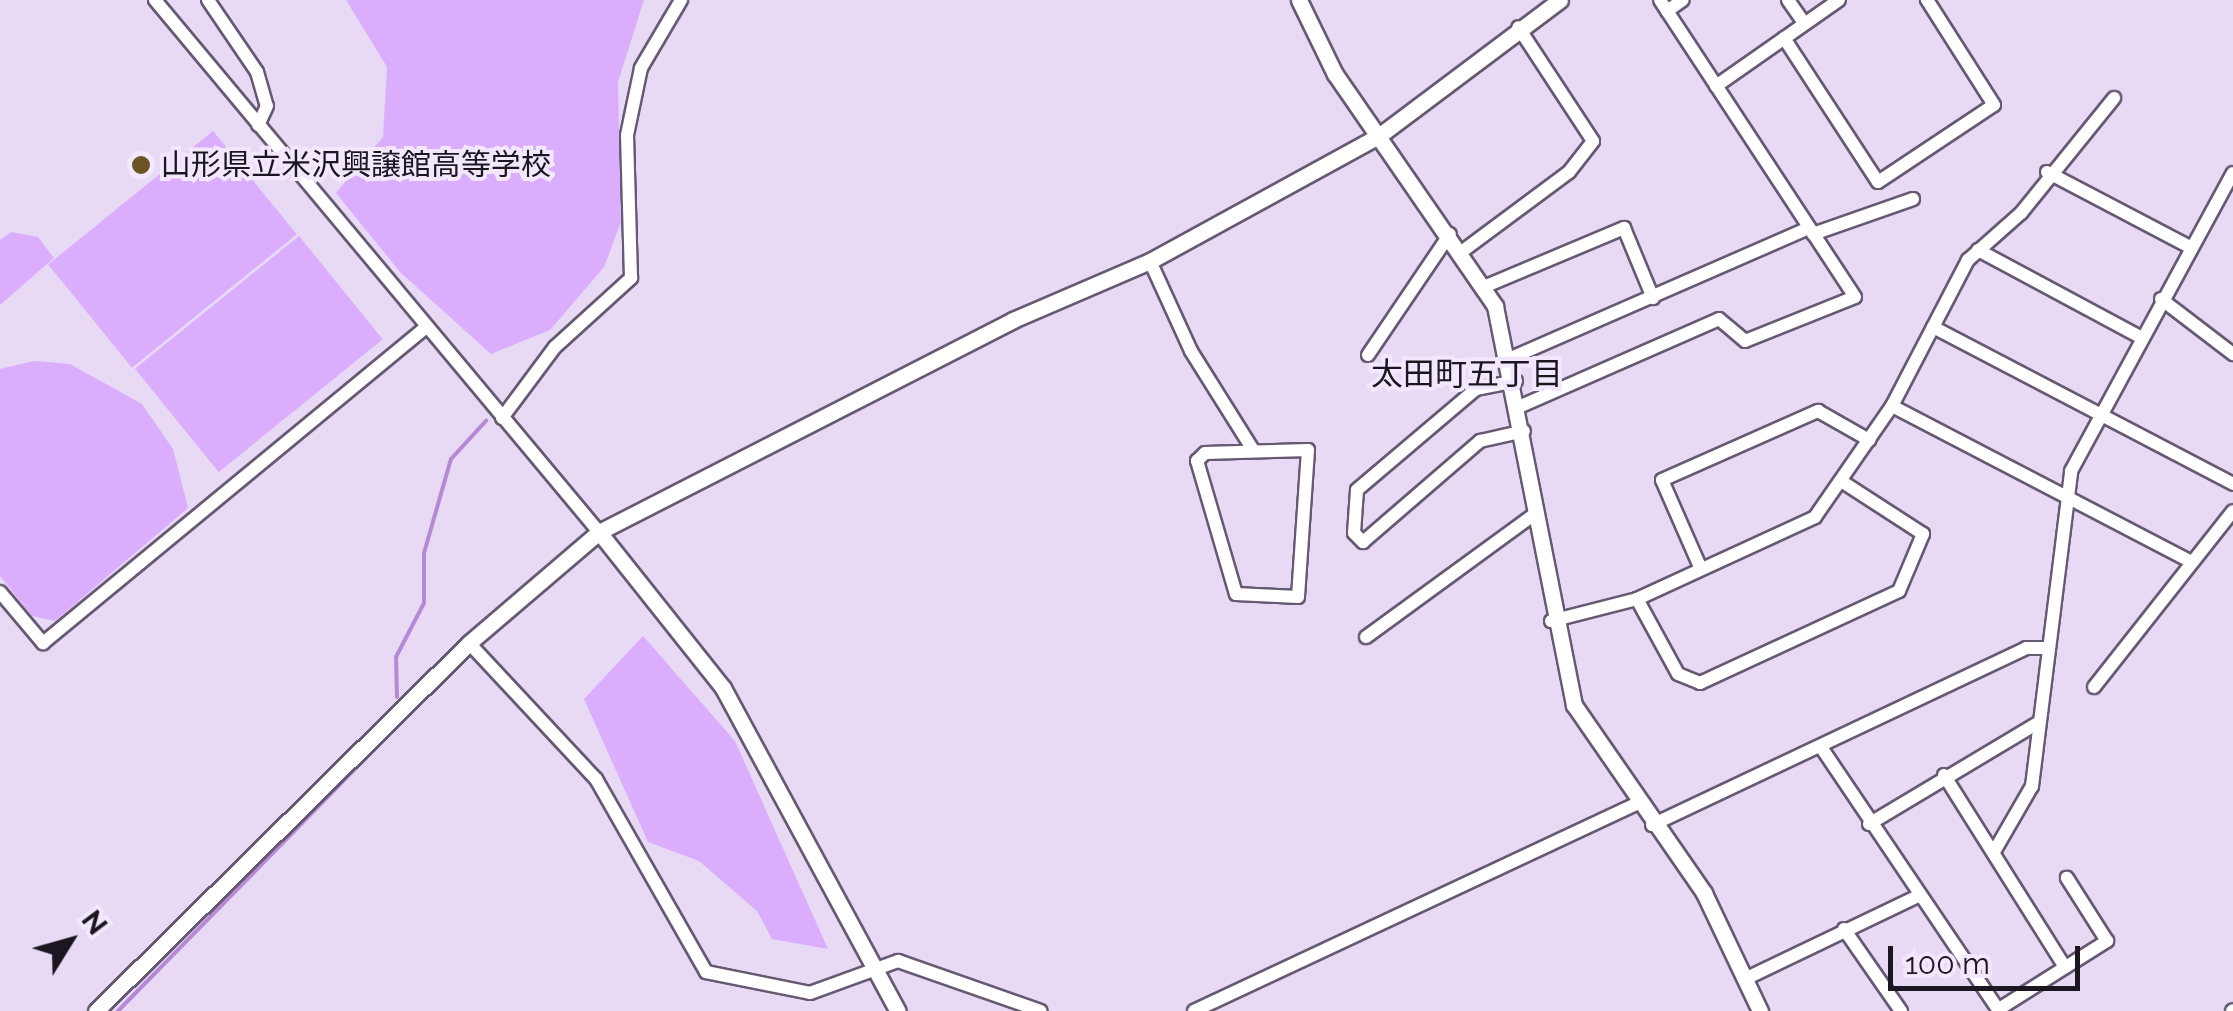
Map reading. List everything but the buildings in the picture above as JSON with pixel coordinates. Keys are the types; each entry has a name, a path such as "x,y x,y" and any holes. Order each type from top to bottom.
{"street":[{"path":"156,0 424,329 599,532 732,701 898,1011"},
{"path":"208,0 257,72 267,106 258,124"},
{"path":"502,418 555,347 631,278 627,135 642,68 680,0"},
{"path":"1299,0 1380,135 1452,232 1486,286 1516,381 1551,621 1578,714 1636,804 1704,893 1760,1011"},
{"path":"96,1011 469,643 599,532 1013,320 1150,261 1380,135 1518,27 1538,6 1560,0"},
{"path":"1521,406 1719,319 1745,341 1856,297 1664,5 1683,0"},
{"path":"1788,0 1804,24"},
{"path":"1716,86 1839,0"},
{"path":"1784,38 1878,182 1994,105 1927,0"},
{"path":"1464,250 1569,172 1593,141 1518,27"},
{"path":"1551,621 1637,599 1815,517 1892,406 1978,250 2022,213 2047,172 2114,98"},
{"path":"2047,172 2188,246"},
{"path":"1995,850 2032,786 2063,494 2140,336 2233,173"},
{"path":"1511,358 1811,231 1913,198"},
{"path":"1486,286 1624,228 1653,298"},
{"path":"1368,355 1452,232"},
{"path":"1978,250 2140,336"},
{"path":"1150,261 1191,351 1253,450"},
{"path":"2162,299 2233,354"},
{"path":"1933,328 2233,484"},
{"path":"0,592 42,643 424,329"},
{"path":"1516,381 1476,388 1357,490 1354,533 1363,542 1480,441 1524,431"},
{"path":"1892,406 2188,560"},
{"path":"1701,569 1662,480 1818,411 1869,440"},
{"path":"1253,450 1308,450 1298,597 1236,594 1197,462 1204,453 1253,450"},
{"path":"1637,599 1678,674 1700,683 1899,591 1923,534 1841,481"},
{"path":"2094,688 2188,560 2233,511"},
{"path":"1366,636 1536,513"},
{"path":"469,643 596,778 706,972 810,993 873,965 898,961 1042,1011"},
{"path":"1652,825 1823,750 2026,648 2044,648"},
{"path":"1869,824 1944,775 2036,724"},
{"path":"1823,750 1869,824 1999,1010 2107,941 2067,878"},
{"path":"1944,775 1995,850 2065,967"},
{"path":"1194,1011 1636,804"},
{"path":"1747,978 1918,896"},
{"path":"1844,929 1901,1011"}],"shaded area":[{"path":"346,0 644,0 618,82 621,222 604,267 550,330 491,354 400,272 336,193 383,137 387,67"},
{"path":"213,131 297,234 132,368 48,264"},
{"path":"11,232 38,237 54,258 0,305 0,240"},
{"path":"299,236 383,339 219,472 135,369"},
{"path":"34,361 70,364 142,404 173,449 188,508 55,621 32,616 0,576 0,369"},
{"path":"643,636 735,741 828,949 772,939 757,911 699,861 648,842 584,699"}],"waterway":[{"path":"624,117 633,78"},
{"path":"621,137 623,187"},
{"path":"533,366 577,318"},
{"path":"397,697 396,657 424,603 424,553 451,459 486,421"},
{"path":"118,1011 403,720"}],"place":[{"name":"山形県立米沢興譲館高等学校","path":"141,165"}],"district":[{"name":"太田町五丁目","path":"1467,374"}]}
